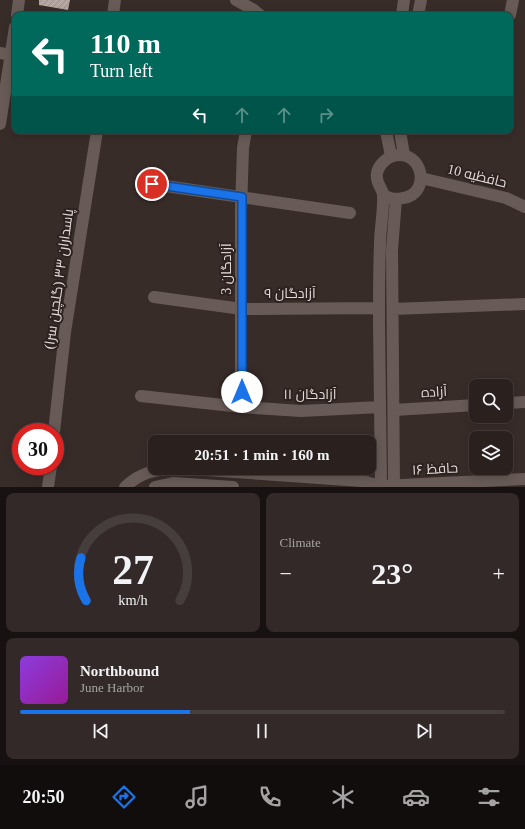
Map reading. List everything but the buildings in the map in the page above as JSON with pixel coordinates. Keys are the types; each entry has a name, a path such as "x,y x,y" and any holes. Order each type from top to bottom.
{"street":[{"path":"17,12 19,0"},
{"path":"113,12 115,0"},
{"path":"236,0 256,12"},
{"path":"402,12 404,0"},
{"path":"419,12 421,0"},
{"path":"511,12 513,0"},
{"path":"0,124 6,54 12,36"},
{"name":"پاسداران ۳۳ (گلچین سرا)","path":"55,423 65,332 97,134"},
{"name":"آزادگان 3","path":"241,407 242,197 243,148 245,134"},
{"path":"387,134 391,156"},
{"path":"400,134 404,155"},
{"path":"404,155 412,159 419,168 421,178 418,190 409,198 396,200 388,198 383,194 377,184 377,173 382,163 391,156 404,155"},
{"name":"حافظیه 10","path":"421,178 506,198 525,207"},
{"path":"152,184 350,213"},
{"path":"380,486 380,244 383,194"},
{"path":"394,486 392,250 396,200"},
{"name":"آزادگان ۹","path":"154,297 242,309 380,308"},
{"path":"393,309 525,304"},
{"name":"آزادگان ۱۱","path":"141,396 241,407 301,411 380,407"},
{"path":"513,403 525,402"},
{"name":"آزاده","path":"394,410 469,405"},
{"name":"حافظ ۱۶","path":"125,487 133,480 153,471 178,468 362,481 380,486 525,479"},
{"path":"48,487 49,475"},
{"path":"155,487 173,483 233,487"}],"route":[{"path":"152,184 242,197 242,392"}]}
